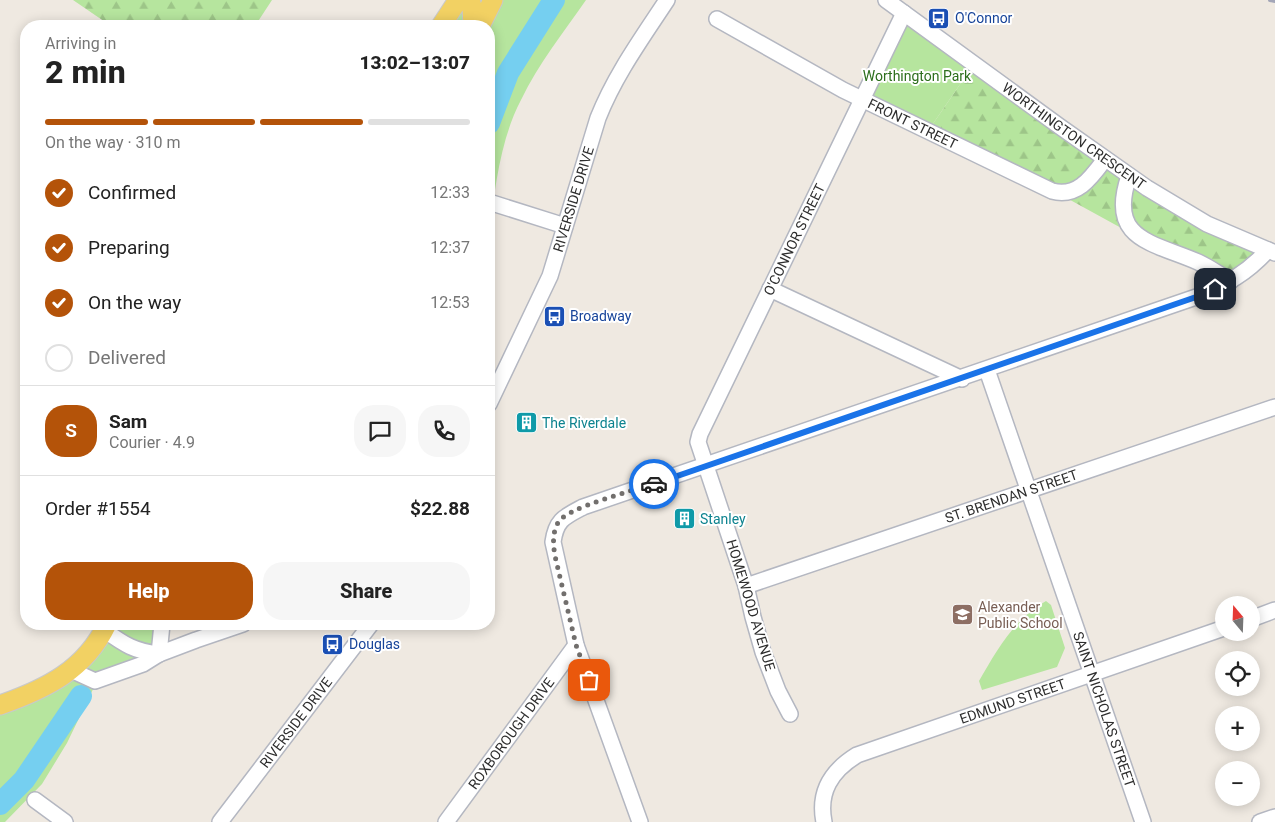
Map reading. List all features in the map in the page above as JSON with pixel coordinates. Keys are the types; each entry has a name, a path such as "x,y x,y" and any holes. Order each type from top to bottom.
{"main road":[{"path":"445,20 458,0"},
{"path":"470,0 472,20"},
{"path":"483,20 493,0"},
{"path":"0,705 28,696 50,685 70,670 94,646 104,630"}],"street":[{"name":"RIVERSIDE DRIVE","path":"495,391 550,276 598,118 607,96 618,75 666,0"},
{"name":"WORTHINGTON CRESCENT","path":"886,0 1129,176 1207,224 1272,252"},
{"name":"O'CONNOR STREET","path":"706,466 699,450 700,434 904,14"},
{"name":"FRONT STREET","path":"717,19 862,100 1052,191 1062,194 1077,189 1090,178 1105,160"},
{"path":"1129,176 1122,204 1130,230 1140,238 1199,263 1231,281"},
{"path":"495,204 565,226"},
{"path":"640,822 576,645 553,542 560,520 583,508 1199,296 1231,281 1272,252"},
{"path":"770,289 962,378"},
{"name":"SAINT NICHOLAS STREET","path":"988,370 1143,822"},
{"name":"ST. BRENDAN STREET","path":"746,586 1275,407"},
{"name":"HOMEWOOD AVENUE","path":"706,466 746,586 763,652 778,691 790,714"},
{"path":"1260,615 1275,610"},
{"path":"109,630 130,648 141,652 159,654"},
{"path":"159,654 161,630"},
{"path":"70,670 95,681 143,664 159,654 226,630"},
{"name":"RIVERSIDE DRIVE","path":"220,822 365,630"},
{"name":"EDMUND STREET","path":"824,822 823,800 826,788 834,773 847,761 857,756 1215,631"},
{"name":"ROXBOROUGH DRIVE","path":"446,822 576,645"},
{"path":"36,800 65,822"},
{"path":"1260,822 1275,817"}],"green space":[{"path":"73,0 272,0 259,20 102,20"},
{"path":"456,0 586,0 535,74 514,115 503,148 495,193 495,20 444,20"},
{"name":"Worthington Park","path":"903,12 974,64 928,131 862,99"},
{"path":"974,64 1148,187 1268,249 1230,281 1134,235 1052,190 928,131"},
{"path":"1046,601 1051,605 1065,648 1057,667 982,690 979,681 1007,636 1035,608"},
{"path":"100,630 162,630 160,655 97,681 67,743 42,784 5,822 0,822 0,704 50,684"}],"waterway":[{"path":"495,107 508,73 554,0"},
{"path":"0,804 24,780 81,696"}],"railway":[{"path":"1270,0 1275,1"}],"way so far":[{"path":"589,680 576,645 555,556 553,542 555,531 560,520 570,514 654,484"}],"place":[{"name":"O'Connor","path":"939,18"},
{"name":"Broadway","path":"554,316"},
{"name":"The Riverdale","path":"526,423"},
{"name":"Stanley","path":"684,519"},
{"name":"Alexander Public School","path":"962,615"},
{"name":"Douglas","path":"333,644"}],"route":[{"path":"654,484 988,370 1215,289"}]}
